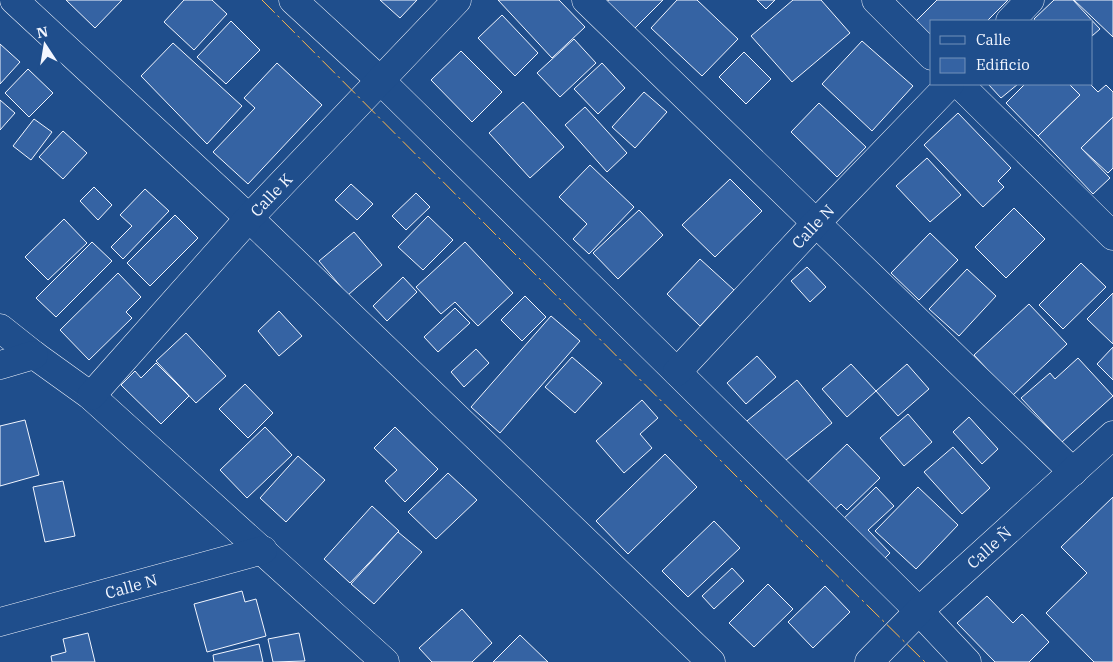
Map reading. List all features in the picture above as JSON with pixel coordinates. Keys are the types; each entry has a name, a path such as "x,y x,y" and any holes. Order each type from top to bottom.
{"street":[{"path":"14,0 249,218 711,662"},
{"path":"293,0 381,81 919,611 967,662"},
{"name":"Calle K","path":"91,396 249,218 457,0"},
{"path":"586,0 1073,472"},
{"path":"876,0 930,54"},
{"path":"1011,20 1030,0"},
{"name":"Calle N","path":"677,372 816,222 949,85"},
{"path":"960,85 1113,236"},
{"path":"0,328 91,396 385,662"},
{"path":"0,365 34,355"},
{"name":"Calle Ñ","path":"869,662 919,611 1113,435"},
{"name":"Calle N","path":"0,622 262,550"}],"building":[{"path":"66,0 122,0 95,28"},
{"path":"184,0 212,0 227,14 194,50 164,22"},
{"path":"380,0 417,0 400,18"},
{"path":"498,0 559,0 585,27 552,58"},
{"path":"609,0 663,0 634,29 606,2"},
{"path":"677,0 697,0 738,39 702,76 651,28"},
{"path":"757,0 775,0 766,9"},
{"path":"793,0 821,0 850,33 792,82 751,36"},
{"path":"937,0 1008,0 988,20 930,20 930,34 916,21"},
{"path":"1054,0 1073,0 1092,20 1035,20"},
{"path":"1074,0 1113,0 1113,37"},
{"path":"502,15 538,53 515,76 478,38"},
{"path":"231,21 260,50 226,84 197,57"},
{"path":"1093,21 1100,29 1093,35"},
{"path":"574,39 596,63 560,97 537,73"},
{"path":"862,41 913,86 872,131 822,84"},
{"path":"173,43 242,106 207,144 141,76"},
{"path":"0,44 20,62 0,84"},
{"path":"461,51 502,92 472,122 431,80"},
{"path":"744,52 771,79 746,104 719,77"},
{"path":"277,63 322,105 248,184 213,152 255,108 244,98"},
{"path":"602,63 625,88 598,114 574,89"},
{"path":"28,69 53,93 29,117 5,93"},
{"path":"989,85 1017,85 1001,98"},
{"path":"1024,85 1070,85 1080,95 1038,136 1006,103"},
{"path":"1070,85 1091,85 1098,92 1106,85 1113,92 1113,117 1081,148 1110,178 1093,194 1038,136 1080,95"},
{"path":"644,92 667,112 635,148 612,127"},
{"path":"0,100 15,113 0,130"},
{"path":"523,102 564,147 530,178 489,133"},
{"path":"819,103 866,147 837,177 791,132"},
{"path":"585,107 627,153 607,172 565,125"},
{"path":"958,113 1011,168 998,181 1004,187 983,207 924,145"},
{"path":"1113,117 1113,168 1108,173 1081,148"},
{"path":"34,119 52,132 31,160 13,146"},
{"path":"63,131 87,153 63,179 39,157"},
{"path":"927,158 961,195 930,222 896,186"},
{"path":"590,165 634,207 589,254 573,239 587,224 559,197"},
{"path":"730,179 762,211 715,257 682,225"},
{"path":"351,184 373,204 357,220 335,200"},
{"path":"94,187 112,205 98,220 80,201"},
{"path":"145,189 169,211 123,259 111,247 132,226 120,215"},
{"path":"416,193 430,207 406,230 392,216"},
{"path":"1014,208 1045,239 1006,278 975,247"},
{"path":"639,210 663,235 618,279 593,253"},
{"path":"175,215 198,238 150,286 127,263"},
{"path":"428,216 453,240 423,270 398,247"},
{"path":"64,219 87,243 48,280 25,257"},
{"path":"354,232 382,265 348,295 319,261"},
{"path":"930,233 958,260 919,300 891,273"},
{"path":"92,242 112,261 56,317 36,298"},
{"path":"465,242 513,293 478,326 455,302 441,314 416,287"},
{"path":"700,259 734,290 700,326 667,294"},
{"path":"1081,263 1106,287 1063,329 1039,305"},
{"path":"807,267 826,287 810,302 791,281"},
{"path":"967,269 996,296 959,336 929,309"},
{"path":"118,273 141,297 126,312 132,318 89,360 60,330"},
{"path":"403,277 417,292 387,321 373,306"},
{"path":"1113,293 1113,344 1087,319"},
{"path":"525,296 546,317 522,341 501,320"},
{"path":"1029,304 1067,344 1012,396 974,355"},
{"path":"455,308 470,323 438,352 424,337"},
{"path":"279,311 302,336 279,356 258,331"},
{"path":"551,316 580,341 500,433 471,407"},
{"path":"186,333 226,376 196,403 156,361"},
{"path":"1113,347 1113,380 1097,364"},
{"path":"476,349 489,363 464,387 451,372"},
{"path":"757,356 776,377 746,404 727,383"},
{"path":"572,357 602,383 575,413 545,387"},
{"path":"1078,358 1113,396 1062,442 1021,398 1050,373 1055,379"},
{"path":"156,363 189,396 161,424 121,385 135,371 141,378"},
{"path":"851,364 876,391 847,417 822,389"},
{"path":"907,364 929,389 898,416 876,391"},
{"path":"797,380 832,423 776,468 742,425"},
{"path":"245,384 273,413 248,438 219,409"},
{"path":"642,400 658,418 640,434 652,448 624,473 596,441"},
{"path":"908,414 932,442 904,466 880,438"},
{"path":"969,417 998,449 982,464 953,432"},
{"path":"25,420 39,475 0,486 0,426"},
{"path":"265,427 292,455 247,498 220,470"},
{"path":"395,427 438,469 405,502 385,481 397,470 374,448"},
{"path":"847,444 880,478 847,510 841,504 829,515 802,487"},
{"path":"953,447 990,488 962,514 924,472"},
{"path":"665,454 697,487 628,554 596,521"},
{"path":"298,456 325,480 286,522 260,498"},
{"path":"448,473 477,500 436,539 408,512"},
{"path":"63,481 75,536 45,542 33,487"},
{"path":"876,487 894,506 868,530 890,553 876,567 836,526"},
{"path":"918,487 958,525 916,569 875,531"},
{"path":"1113,497 1113,662 1094,662 1046,613 1087,573 1061,547"},
{"path":"372,506 399,531 350,583 324,559"},
{"path":"714,521 740,548 688,597 662,571"},
{"path":"398,532 422,552 374,604 351,584"},
{"path":"732,568 744,581 714,609 702,596"},
{"path":"768,584 793,609 754,647 729,623"},
{"path":"825,586 850,612 813,648 788,622"},
{"path":"242,591 245,602 256,599 266,636 207,652 194,604"},
{"path":"987,596 1013,623 1022,614 1049,642 1029,662 995,662 957,623"},
{"path":"462,609 492,643 472,662 432,662 419,648"},
{"path":"88,633 95,662 52,662 51,656 66,652 63,639"},
{"path":"299,633 305,661 273,662 268,639"},
{"path":"520,635 548,662 493,662"},
{"path":"259,644 263,662 214,662 213,655"}],"power":[{"path":"262,0 751,491 925,662"}]}
